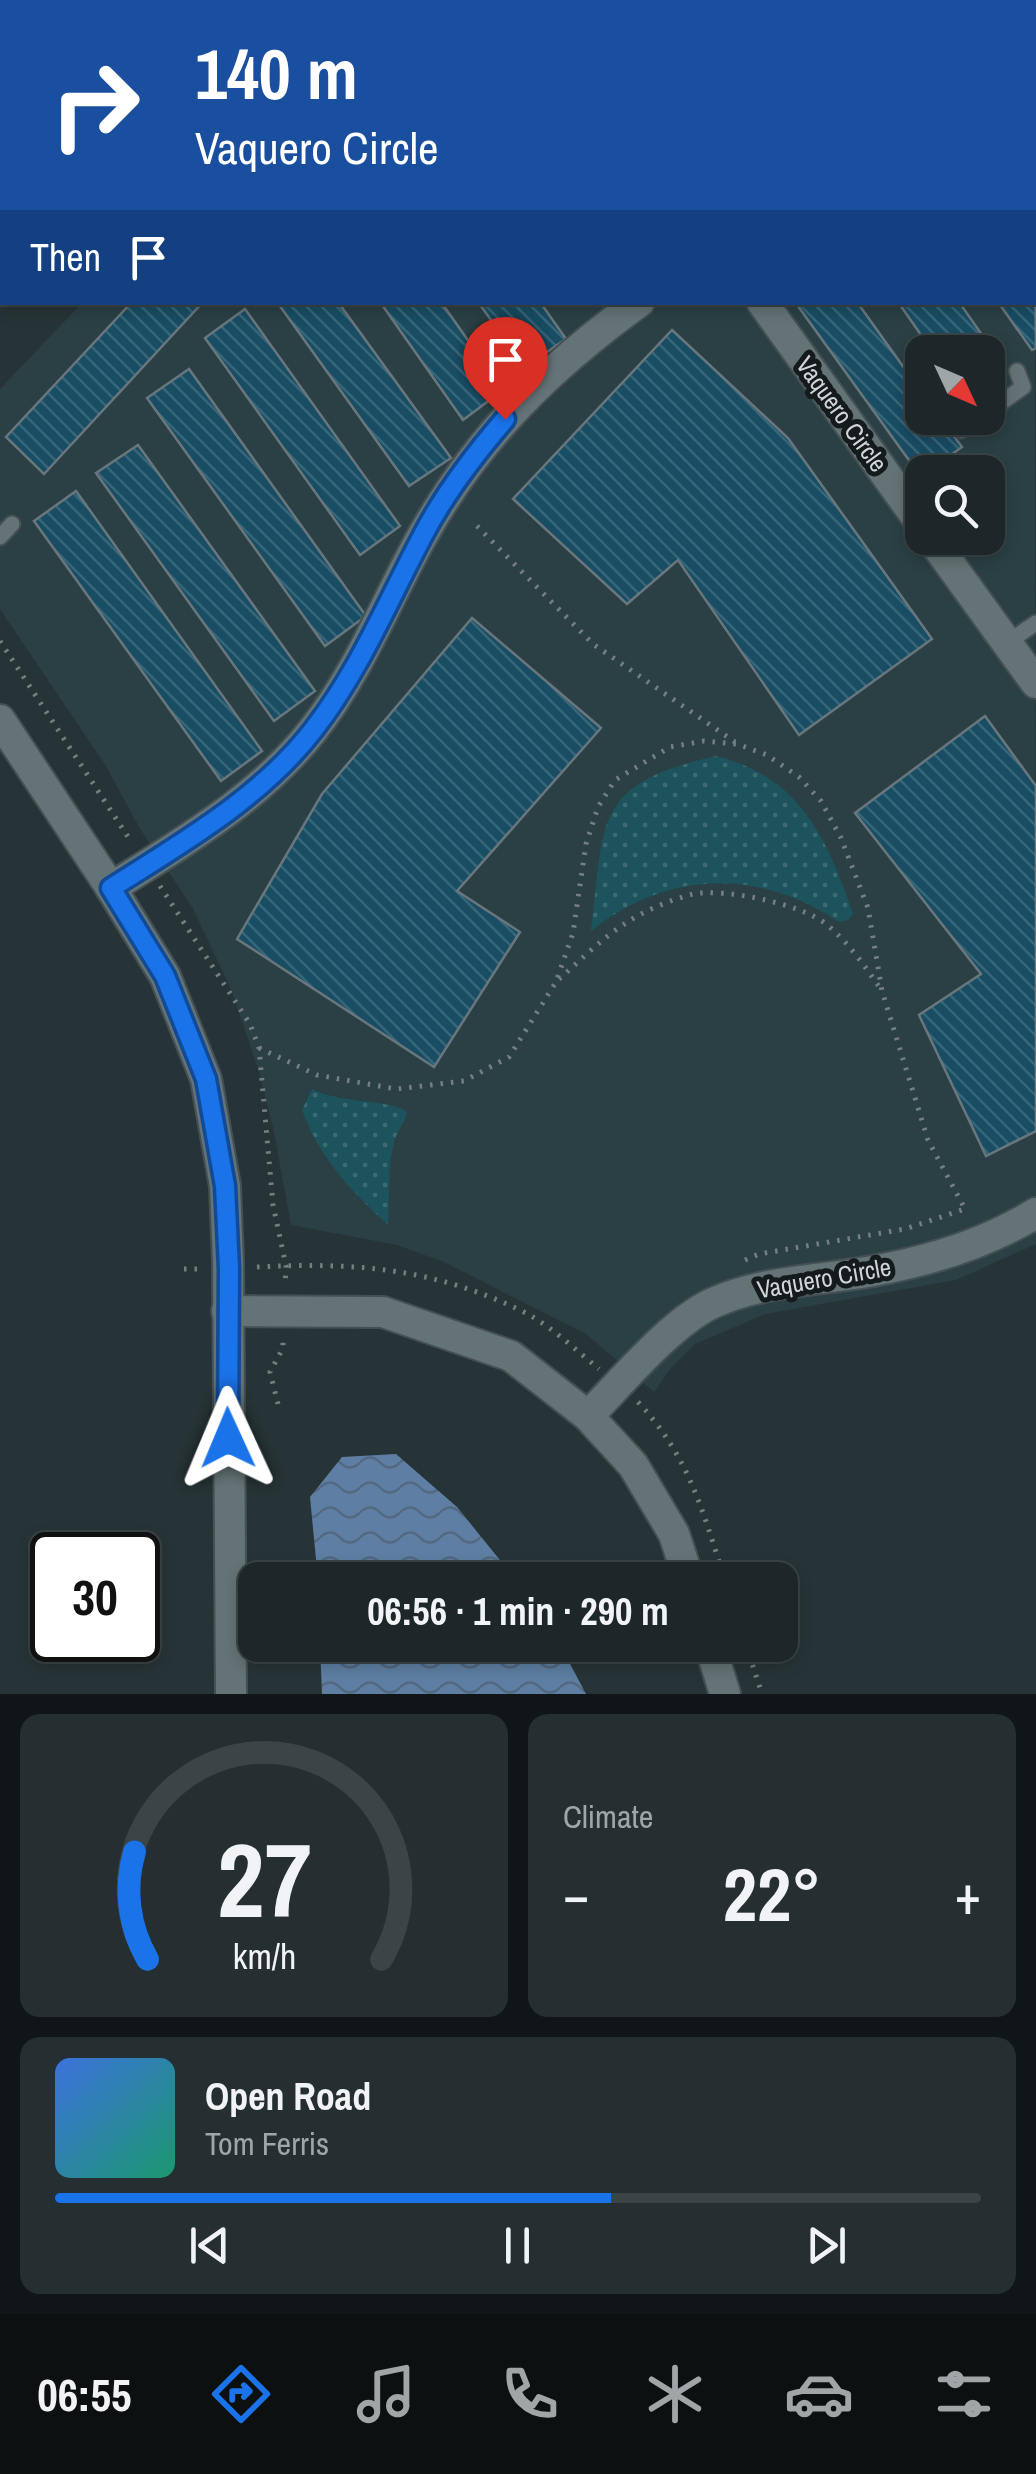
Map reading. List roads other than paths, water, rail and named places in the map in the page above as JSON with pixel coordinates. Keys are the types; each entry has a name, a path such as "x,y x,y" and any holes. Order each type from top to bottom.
{"street":[{"path":"111,888 220,818 313,732 338,695 423,534 470,460 523,398 587,340 635,305"},
{"name":"Vaquero Circle","path":"764,305 905,501"},
{"path":"944,555 1036,683"},
{"path":"0,720 165,976 206,1079 225,1186 231,1694"},
{"name":"Vaquero Circle","path":"588,1416 665,1338 709,1305 758,1286 878,1270 950,1252 1036,1213"},
{"path":"227,1311 384,1312 511,1356 588,1416 633,1465 674,1534 683,1562"},
{"path":"715,1662 725,1694"}],"lane":[{"path":"1005,400 1023,387 1017,370"},
{"path":"1008,642 1036,623"}],"water":[{"path":"396,1454 457,1507 501,1562 316,1562 310,1497 342,1457"},
{"path":"321,1662 569,1662 586,1694 322,1694"}]}
